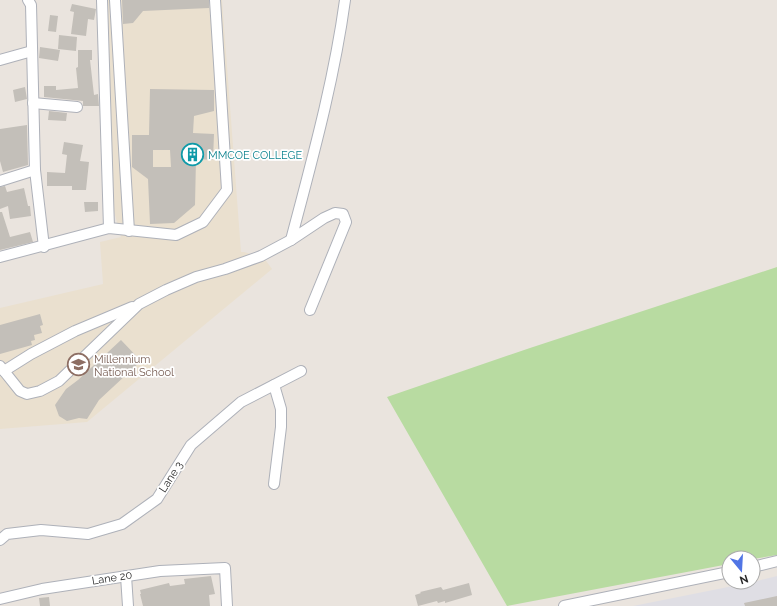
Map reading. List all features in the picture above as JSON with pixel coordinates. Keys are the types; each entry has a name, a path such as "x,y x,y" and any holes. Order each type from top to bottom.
{"street":[{"path":"28,0 31,5 35,170 44,247"},
{"path":"102,0 109,228"},
{"path":"116,0 129,230"},
{"path":"0,258 109,228 176,235 204,222 227,190 215,0"},
{"path":"291,240 320,131 339,41 345,0"},
{"path":"0,60 32,51"},
{"path":"33,103 78,107"},
{"path":"0,180 35,170"},
{"path":"139,304 59,381 40,391 27,394 20,391 2,368 75,331 139,304 196,277 225,269 261,256 291,240 324,218 335,213 343,214 346,222 310,310"},
{"name":"Lane 3","path":"0,540 7,534 41,530 88,534 122,524 156,499 191,445 241,402 301,371"},
{"path":"274,384 281,409 279,444 276,457 274,484"},
{"path":"761,565 777,562"},
{"name":"Lane 20","path":"0,599 42,589 160,571 224,568 227,606"},
{"path":"564,606 721,574"},
{"path":"126,576 128,606"}],"shaded area":[{"path":"106,0 222,0 241,252 264,258 272,269 87,422 0,429 0,308 103,284 100,242 121,237 114,211"},
{"path":"777,576 777,606 633,606 721,588 721,590 761,590 761,580"}],"green space":[{"path":"777,267 777,555 761,558 761,550 721,550 721,566 507,606 387,397 530,348"}],"building":[{"path":"122,0 209,0 209,8 143,11 133,23 123,24"},
{"path":"72,4 96,9 94,20 88,19 86,36 71,34 74,12 70,11"},
{"path":"50,15 58,16 56,32 48,31"},
{"path":"59,35 77,37 76,51 58,49"},
{"path":"40,47 60,50 58,61 39,58"},
{"path":"78,50 92,50 92,60 90,60 94,95 98,94 99,106 83,106 83,101 44,97 44,86 56,86 56,90 78,88 76,68 78,67"},
{"path":"25,87 27,99 15,102 13,90"},
{"name":"MMCOE COLLEGE","path":"150,89 214,90 214,111 194,116 193,133 214,134 213,160 196,159 195,205 174,223 150,224 148,179 132,167 132,135 149,135","holes":["153,150 170,150 171,167 153,167"]},
{"path":"49,111 67,113 66,121 48,120"},
{"path":"27,125 28,165 3,172 0,161 0,129"},
{"path":"64,142 83,145 80,161 89,162 86,190 72,190 72,186 47,186 47,172 65,173 67,155 62,154"},
{"path":"5,186 7,192 24,188 28,206 30,206 31,216 10,219 8,206 0,209 0,187"},
{"path":"84,202 98,202 98,211 85,212"},
{"path":"0,212 2,212 10,237 30,232 33,242 0,250"},
{"path":"40,314 43,325 40,326 42,333 34,335 35,340 31,341 32,345 0,354 0,325"},
{"path":"121,340 141,361 99,400 87,419 79,418 67,421 59,416 55,405 66,389 78,380"},
{"path":"211,576 215,594 209,595 210,606 143,606 140,590 169,583 170,586 185,584 184,579"},
{"path":"469,583 472,595 445,603 445,601 438,603 437,601 418,606 415,595 421,593 420,592 441,587 443,590"},
{"path":"777,596 777,606 745,606 744,603"},
{"path":"49,597 50,606 40,606 39,598"}],"place":[{"name":"MMCOE COLLEGE","path":"192,155"},
{"name":"Millennium National School","path":"78,365"}]}
